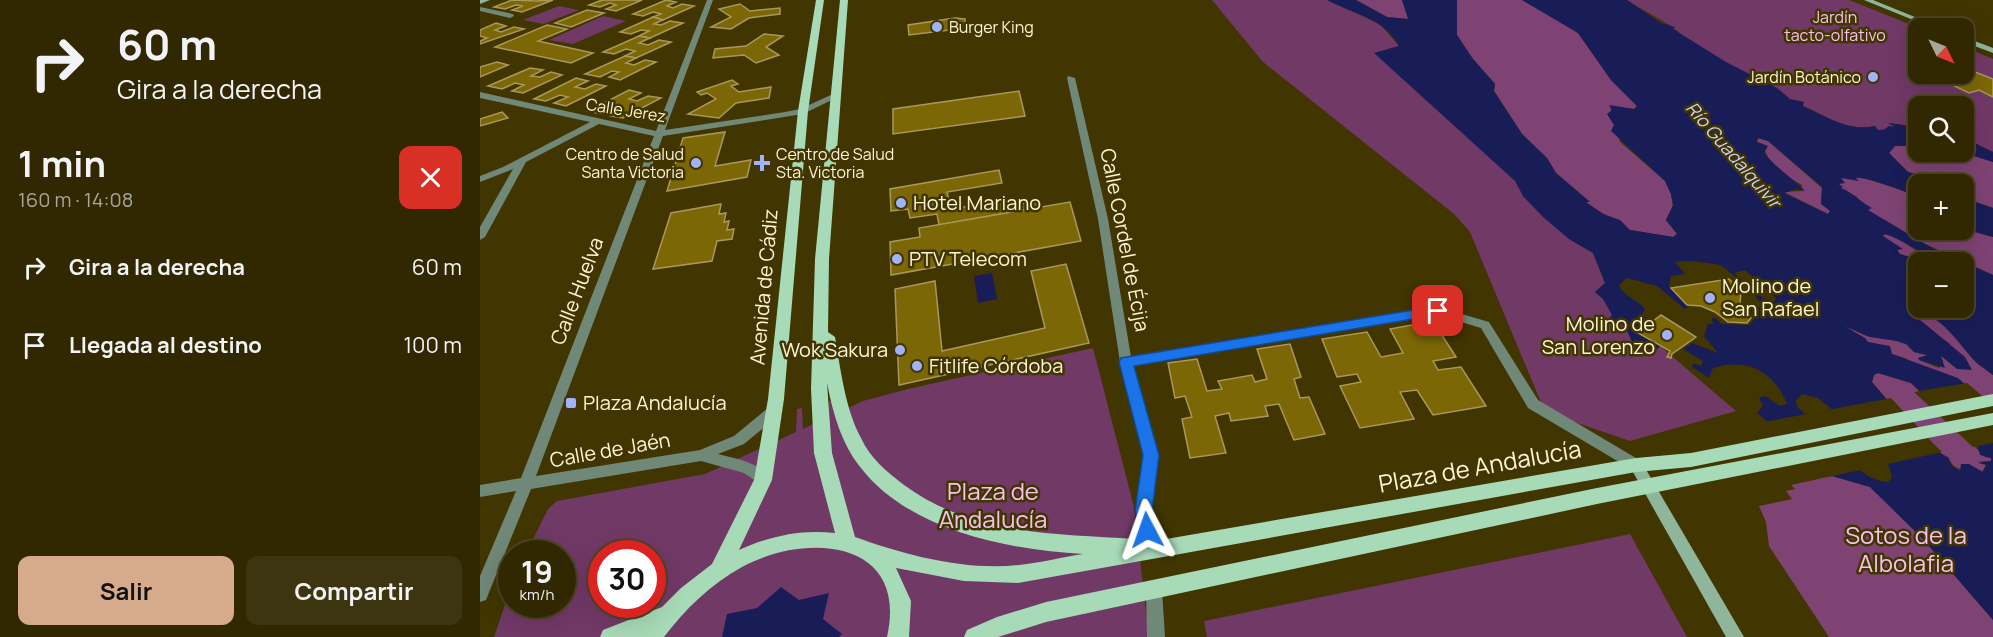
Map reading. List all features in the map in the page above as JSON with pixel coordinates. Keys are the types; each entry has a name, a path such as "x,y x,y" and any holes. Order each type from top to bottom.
{"main road":[{"name":"Avenida de Cádiz","path":"720,569 763,480 774,411 803,111 820,0"},
{"path":"844,0 822,259 819,389 821,435 847,542"},
{"path":"822,307 844,418 855,445 891,486 916,503 947,518 985,532 1025,541 1150,550"},
{"name":"Plaza de Andalucía","path":"651,637 667,615 692,590 720,569 753,552 786,542 818,538 847,542 872,553 961,573 988,576 1018,574 1636,465 1691,459 1993,400"},
{"path":"975,637 997,627 1046,612 1597,496 1650,488 1993,419"},
{"name":"Plaza de Andalucía","path":"872,553 891,573 900,595 902,623 898,637"},
{"path":"611,637 667,615"}],"street":[{"path":"480,2 487,0"},
{"name":"Calle Huelva","path":"480,595 526,484 710,0"},
{"path":"1867,0 1913,18"},
{"path":"480,9 510,16"},
{"path":"1974,43 1993,51"},
{"name":"Calle Cordel de Écija","path":"1071,78 1103,219 1126,362 1151,455 1143,511 1150,550"},
{"name":"Calle Jerez","path":"480,94 596,122 659,134 803,111 836,96"},
{"path":"480,105 495,98"},
{"path":"480,179 522,161 596,122"},
{"path":"480,237 522,161"},
{"path":"1126,362 1438,311 1485,325 1533,404 1636,465 1736,637"},
{"name":"Calle de Jaén","path":"480,491 701,455 739,440 774,411"},
{"name":"Calle de Jaén","path":"701,455 749,469 763,480"},
{"path":"1154,590 1156,637"}],"green space":[{"path":"1212,0 1327,0 1380,24 1399,46 1375,53 1516,181 1523,196 1569,239 1593,253 1605,283 1595,292 1603,299 1613,315 1609,319 1625,326 1639,346 1655,351 1660,346 1736,411 1630,441 1545,412 1470,232 1454,214 1263,62"},
{"path":"1356,0 1402,0 1409,19 1387,17"},
{"path":"1457,0 1522,0 1578,33 1611,80 1637,106 1634,109 1610,106 1620,142 1665,181 1673,206 1666,220 1677,234 1673,237 1630,230 1589,205 1586,202 1589,201 1556,173 1547,158 1522,134 1494,91 1495,84 1473,59 1457,35"},
{"name":"Jardín Botánico","path":"1627,0 1849,0 1908,24 1908,84 1974,84 1974,51 1993,59 1993,152 1974,143 1974,96 1908,96 1908,126 1889,123 1895,127 1878,130 1875,126 1845,125 1802,106 1803,102 1789,99 1684,38 1668,24"},
{"path":"559,6 579,10 543,24 523,20"},
{"path":"603,16 626,21 573,44 549,40"},
{"name":"Jardín Botánico","path":"1758,138 1768,141 1822,188 1821,204 1831,211 1828,214 1784,192 1802,191 1802,185 1772,163 1763,144 1757,142"},
{"path":"1895,146 1908,146 1908,162 1974,162 1974,156 1993,162 1993,208 1974,201 1974,174 1915,174 1908,172 1889,153"},
{"path":"1861,177 1908,192 1908,236 1867,210 1857,197 1840,188 1838,184 1844,182 1841,178"},
{"path":"1974,232 1993,237 1993,275 1974,266 1974,252 1943,252 1917,240 1974,240"},
{"path":"1885,234 1898,238 1918,252 1908,252 1908,256 1899,254 1897,249 1902,249 1889,243 1882,236"},
{"path":"1918,318 1933,318 1942,324 1978,364 1993,375 1993,409 1905,358 1892,354 1886,346 1868,342 1844,325 1866,336 1906,344 1914,352 1927,355 1919,360 1939,368 1943,361 1940,356 1947,358 1953,366 1950,344 1921,323"},
{"name":"Plaza de Andalucía","path":"1093,348 1134,507 1149,637 494,637 500,618 576,618 576,540 532,540 548,509 557,501 705,474 796,432 797,409 802,408 803,429 829,416 829,401 832,400 835,414 863,401"},
{"path":"1878,373 1911,383 1985,457 1991,458 1991,461 1978,463 1986,465 1982,472 1958,468 1920,435 1872,382 1874,375"},
{"name":"Sotos de la Albolafia","path":"1832,476 1870,487 1923,539 1993,620 1993,637 1829,637 1769,546 1766,522 1759,506 1792,499 1786,491 1795,489 1791,485"},
{"path":"1630,534 1687,637 1207,637 1204,621"}],"water":[{"name":"Río Guadalquivir","path":"1327,0 1356,0 1387,17 1408,19 1402,0 1457,0 1457,35 1473,59 1495,84 1494,91 1522,134 1547,158 1556,173 1590,202 1586,202 1603,214 1620,220 1630,230 1673,237 1677,234 1666,220 1673,205 1665,181 1611,131 1614,125 1607,114 1612,110 1609,105 1634,109 1637,106 1611,80 1578,33 1522,0 1627,0 1661,23 1675,27 1673,29 1726,62 1777,88 1790,99 1804,102 1803,106 1829,118 1855,127 1875,126 1878,130 1884,130 1889,126 1895,127 1888,123 1908,126 1908,146 1895,146 1889,153 1908,172 1915,174 1908,174 1908,193 1861,178 1856,178 1859,181 1841,178 1845,183 1839,184 1843,187 1841,188 1872,208 1868,210 1908,234 1908,240 1919,240 1941,252 1926,252 1891,236 1885,234 1883,236 1903,249 1897,250 1900,254 1908,256 1908,318 1918,318 1965,357 1972,370 1957,369 1941,356 1945,368 1919,360 1918,358 1927,355 1914,352 1906,344 1870,337 1844,326 1868,342 1890,346 1892,354 1958,378 1993,409 1993,620 1923,539 1870,487 1832,476 1757,413 1763,406 1759,398 1765,396 1780,406 1787,404 1781,392 1766,375 1748,366 1725,365 1713,368 1709,378 1692,367 1693,363 1701,366 1703,361 1683,349 1692,343 1718,353 1704,336 1708,324 1713,324 1712,318 1716,318 1721,324 1750,325 1756,316 1745,308 1763,307 1744,285 1722,266 1699,262 1675,262 1685,274 1671,276 1669,286 1688,307 1685,309 1657,286 1627,278 1619,285 1621,289 1645,309 1642,315 1652,320 1637,333 1660,346 1655,351 1632,342 1625,326 1608,319 1612,315 1603,299 1595,292 1605,283 1593,253 1569,239 1543,217 1523,196 1515,181 1374,53 1399,46 1385,29","holes":["1758,138 1768,141 1822,187 1821,204 1830,211 1828,214 1784,193 1797,189 1805,191 1764,153 1768,146 1757,142","1745,270 1776,298 1774,302 1763,298 1734,273","1878,373 1911,383 1978,447 1980,455 1991,458 1991,461 1978,462 1986,465 1983,472 1969,464 1961,464 1960,471 1952,466 1948,457 1920,435 1872,382 1874,375","1802,394 1818,398 1828,406 1889,466 1892,478 1888,482 1876,479 1864,473 1839,452 1797,406 1796,401"]},
{"path":"1974,143 1993,152 1993,162 1974,156"},
{"path":"1974,201 1993,208 1993,237 1974,232"},
{"path":"1974,266 1993,275 1993,375 1978,364 1934,318 1974,318"},
{"path":"992,273 997,299 978,303 974,276"},
{"path":"781,587 799,600 829,593 823,619 842,634 839,637 722,637 727,614 757,608"}],"pier":[{"path":"1967,383 1993,405 1993,443 1973,447 1914,392"},
{"path":"1891,398 1942,452 1884,465 1827,410"},
{"path":"1804,409 1864,471 1873,476 1861,470 1828,477 1763,422 1807,414"}],"building":[{"path":"512,0 553,0 522,12 512,10 523,6 516,5 505,9 494,7"},
{"path":"602,0 642,0 616,11 606,9 616,5 610,3 600,7 589,5"},
{"path":"666,0 676,2 667,6 673,8 682,4 694,6 663,20 653,17 661,14 653,12 643,16 633,14"},
{"path":"740,4 750,11 780,8 780,14 749,18 731,29 711,27 731,17 719,9"},
{"path":"587,10 604,13 571,27 555,23"},
{"path":"653,17 663,20 654,24 661,25 670,21 683,23 650,38 639,36 649,31 641,30 631,34 620,32"},
{"name":"Burger King","path":"955,18 965,19 966,28 909,35 908,25"},
{"path":"496,23 506,26 495,30 501,32 514,27 524,29 480,44 480,41 487,38 480,36 480,30"},
{"path":"547,25 567,29 538,41 593,53 571,63 495,47"},
{"path":"764,34 783,36 766,47 779,55 756,63 744,55 713,58 715,49 746,46"},
{"path":"639,36 650,38 639,43 648,45 659,40 671,42 636,58 625,56 635,51 626,49 614,54 603,52"},
{"path":"625,56 636,58 626,63 634,65 645,60 656,62 620,80 609,77 619,72 612,71 600,77 585,74"},
{"path":"497,62 508,65 480,77 480,67"},
{"path":"530,68 543,70 531,76 540,77 551,72 562,75 523,93 512,91 524,85 515,83 502,89 488,86"},
{"path":"1974,72 1993,79 1993,97 1979,90 1969,93 1950,84 1974,84"},
{"path":"576,78 588,81 575,87 585,89 596,84 606,86 566,106 554,103 568,97 560,95 546,101 534,99"},
{"path":"732,80 738,84 731,86 739,92 771,87 769,98 736,103 719,118 688,114 716,99 707,93 701,95 697,92"},
{"path":"629,90 641,93 629,99 637,101 648,96 661,98 623,118 611,116 621,110 613,108 601,114 588,111"},
{"path":"1019,91 1025,116 893,134 893,109"},
{"path":"502,112 508,118 480,126 480,119"},
{"name":"Centro de Salud Santa Victoria","path":"725,132 715,166 751,160 747,177 667,191 683,138"},
{"path":"999,170 1002,183 947,192 951,209 1021,198 1023,203 1039,201 1041,207 939,225 937,214 910,218 908,209 891,211 890,189"},
{"path":"1070,202 1081,241 891,275 890,242 920,237 919,228"},
{"path":"721,204 719,214 726,213 724,222 729,221 727,230 734,229 732,239 717,241 712,261 653,269 671,213"},
{"path":"1066,264 1089,343 899,385 895,289 935,281 942,351 1045,328 1031,271"},
{"name":"Molino de San Rafael","path":"1729,279 1741,291 1740,305 1751,318 1747,323 1728,322 1715,312 1701,306 1687,305 1671,288"},
{"name":"Molino de San Lorenzo","path":"1661,315 1696,337 1672,354 1671,358 1667,357 1670,351 1638,333"},
{"path":"1433,321 1456,357 1433,361 1438,370 1461,367 1486,406 1433,415 1417,390 1400,392 1414,419 1360,428 1340,386 1361,382 1357,374 1337,377 1322,339 1367,332 1381,357 1403,353 1390,329"},
{"path":"1290,344 1301,377 1294,379 1300,398 1309,397 1325,434 1294,440 1279,404 1265,406 1268,416 1231,421 1229,413 1215,416 1226,453 1190,458 1182,419 1192,417 1185,396 1175,398 1168,363 1197,359 1207,391 1222,389 1218,381 1252,375 1255,382 1267,379 1257,349"}],"place":[{"name":"Burger King","path":"937,27"},
{"name":"Jardín Botánico","path":"1873,77"},
{"name":"Centro de Salud Santa Victoria","path":"696,163"},
{"name":"Centro de Salud Sta. Victoria","path":"762,163"},
{"name":"Hotel Mariano","path":"901,203"},
{"name":"PTV Telecom","path":"897,259"},
{"name":"Molino de San Rafael","path":"1710,298"},
{"name":"Molino de San Lorenzo","path":"1667,335"},
{"name":"Wok Sakura","path":"900,350"},
{"name":"Fitlife Córdoba","path":"917,366"},
{"name":"Plaza Andalucía","path":"571,403"}],"route":[{"path":"1147,530 1143,511 1151,455 1126,362 1438,311"}],"park label":[{"name":"Jardín tacto-olfativo","path":"1835,26"}]}
